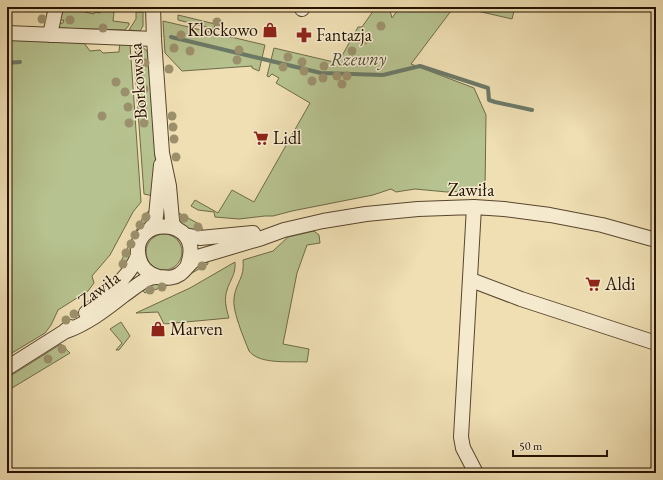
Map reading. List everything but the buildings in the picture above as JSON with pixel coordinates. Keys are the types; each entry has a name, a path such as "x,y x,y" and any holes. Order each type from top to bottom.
{"street":[{"path":"50,35 56,7"},
{"name":"Borkowska","path":"153,7 162,153 169,186 173,225 181,232"},
{"path":"7,33 154,39"},
{"name":"Borkowska","path":"150,230 155,223 157,213 162,153"},
{"path":"474,208 461,437 463,448 476,473"},
{"name":"Zawiła","path":"7,368 64,332 110,292 132,268 138,255 140,241 150,230 156,227 171,226 196,238 208,238 284,230 323,221 366,214 474,208 504,209 550,215 602,225 656,240"},
{"name":"Zawiła","path":"64,332 77,328 104,311 136,286 150,278 174,277 185,269 194,259 201,256 284,230"},
{"path":"181,232 190,245 191,251 188,264"},
{"name":"Zawiła","path":"138,255 143,268 148,273 158,278"},
{"path":"471,280 521,299 656,343"}],"green space":[{"path":"59,7 77,7 76,10 94,14 95,12 100,13 100,11 95,10 96,7 107,7 107,11 114,12 113,21 129,23 129,25 125,30 55,28 55,24 63,23 64,20 56,21"},
{"path":"376,7 389,7 392,18 400,7 454,7 411,64 474,88 486,115 485,190 447,192 415,189 396,192 391,189 373,195 273,216 239,219 215,217 214,212 198,210 191,206 195,200 218,213 232,190 254,202 310,103 276,83 279,78 272,74 269,77 267,76 274,48 338,63 358,27 362,27"},
{"path":"460,7 515,7 512,19"},
{"path":"136,12 143,12 143,26 140,31 129,30 136,19"},
{"path":"178,15 215,24 214,29 178,20"},
{"path":"163,21 265,45 259,71 252,68 252,66 182,71 165,53"},
{"path":"7,40 84,43 90,51 100,50 103,53 119,52 120,41 130,44 141,202 133,212 110,255 92,276 94,283 88,291 58,310 51,325 45,333 7,356"},
{"path":"139,44 147,51 148,55 156,167 153,196 144,194 134,56"},
{"path":"149,211 152,211 149,222 133,250 124,270 121,265 122,259 142,219"},
{"path":"175,211 199,224 202,228 203,235 185,228 179,221"},
{"path":"314,231 319,235 320,243 307,245 297,273 283,344 309,349 307,362 276,361 260,358 249,351 235,310 234,298 242,276 243,260 273,251 288,237"},
{"path":"164,234 177,239 182,252 177,265 164,270 151,265 146,252 151,239"},
{"path":"207,258 208,264 163,287 145,293 140,288"},
{"path":"235,262 234,273 227,290 226,297 226,307 229,318 164,324 158,312 136,313 190,288"},
{"path":"121,322 130,336 119,350 116,350 122,343 110,329"},
{"path":"61,344 70,353 7,391 7,378"}],"waterway":[{"name":"Rzewny","path":"171,37 321,73 383,75 420,66 488,88 489,100 532,110"},
{"name":"Rzewny","path":"7,63 20,62"}],"place":[{"name":"Klockowo","path":"270,30"},
{"name":"Fantazja","path":"304,35"},
{"name":"Lidl","path":"261,138"},
{"name":"Aldi","path":"593,284"},
{"name":"Marven","path":"158,329"}]}
